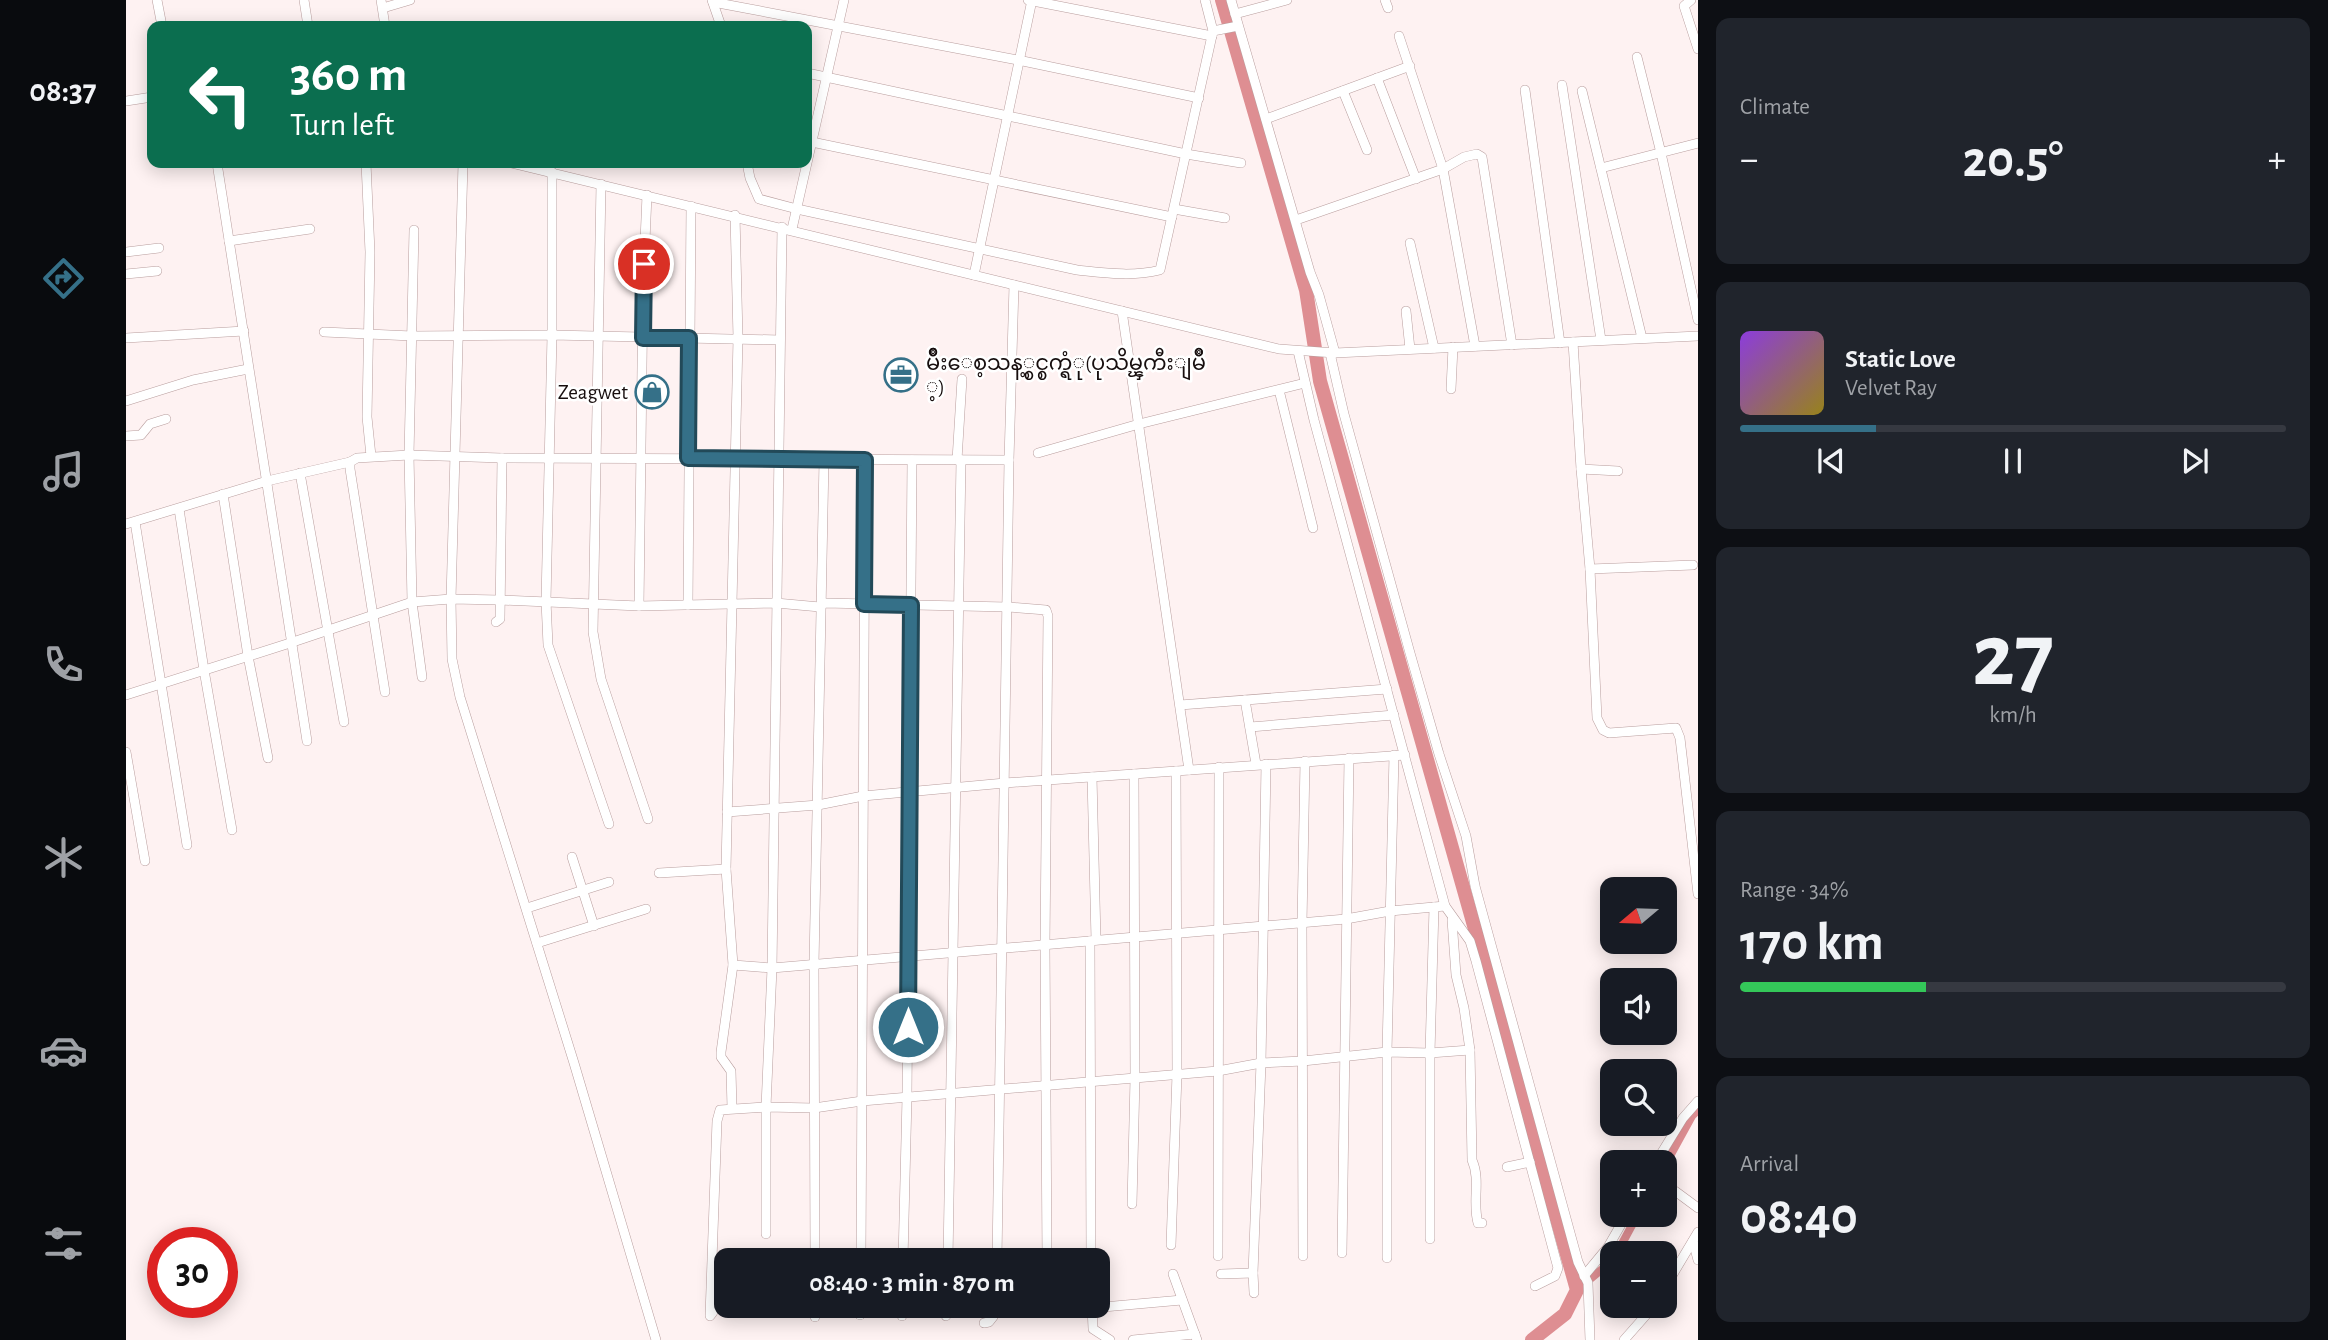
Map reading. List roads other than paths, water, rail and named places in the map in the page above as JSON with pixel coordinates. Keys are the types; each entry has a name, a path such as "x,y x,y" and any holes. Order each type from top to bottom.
{"street":[{"path":"157,0 161,21"},
{"path":"304,0 307,21"},
{"path":"382,4 410,0"},
{"path":"812,130 844,0"},
{"path":"976,270 1030,0 1215,33 1236,26"},
{"path":"534,168 735,215 792,221 980,250 1077,270 1122,275 1160,270 1215,33 1205,0"},
{"path":"1231,0 1236,26 1296,220 1343,414 1439,754 1466,836 1475,886 1578,1262 1586,1279 1590,1340"},
{"path":"1235,14 1287,0"},
{"path":"1691,0 1684,6 1698,49"},
{"path":"712,1 1199,98"},
{"path":"712,1 719,21"},
{"path":"1399,36 1443,169 1475,346"},
{"path":"1637,57 1698,320"},
{"path":"1265,119 1410,66"},
{"path":"812,74 1186,154 1241,163"},
{"path":"1377,78 1416,179"},
{"path":"1562,85 1601,340"},
{"path":"1525,90 1559,343"},
{"path":"1343,91 1367,150"},
{"path":"1582,91 1642,338"},
{"path":"126,101 147,98"},
{"path":"812,142 994,180 1173,213 1225,218"},
{"path":"1601,168 1698,143"},
{"path":"1296,220 1416,179 1477,154 1482,157 1512,345"},
{"path":"218,168 307,741"},
{"path":"366,168 370,252 368,416 371,456"},
{"path":"463,168 451,599 452,659 460,697 527,908 656,1340"},
{"path":"748,168 759,199 792,221 976,270 1014,285 1279,349 1330,353 1698,336"},
{"path":"766,1234 780,340 792,221 803,168"},
{"path":"552,172 552,335 546,601 548,645 609,824"},
{"path":"601,184 593,632 601,679 648,819"},
{"path":"639,606 647,195"},
{"path":"688,605 691,205"},
{"path":"732,1108 731,1071 721,1057 721,1052 733,965 726,869 738,338 735,215"},
{"path":"229,242 310,229"},
{"path":"414,230 409,455 412,602 422,677"},
{"path":"1410,243 1434,348"},
{"path":"126,252 159,248"},
{"path":"126,274 156,271"},
{"path":"998,1248 1009,460 1014,285"},
{"path":"1406,311 1410,349"},
{"path":"1122,312 1189,770"},
{"path":"126,338 244,331"},
{"path":"324,332 412,336 552,335 780,340"},
{"path":"1573,342 1591,569 1596,710 1599,724 1608,733 1676,728 1680,738 1698,894"},
{"path":"1451,389 1453,347"},
{"path":"1301,351 1306,383 1444,906 1469,941 1476,961 1558,1268 1555,1276 1535,1286"},
{"path":"126,401 193,380 248,369"},
{"path":"948,1248 962,379"},
{"path":"1038,453 1139,424 1306,383"},
{"path":"1279,390 1313,528"},
{"path":"126,436 141,435 150,424 166,419"},
{"path":"187,845 131,523 267,481 371,456 1009,460"},
{"path":"496,622 500,619 502,458"},
{"path":"815,1248 814,964 824,460"},
{"path":"861,1248 865,460"},
{"path":"904,1248 912,460"},
{"path":"351,462 385,692"},
{"path":"1581,469 1618,471"},
{"path":"300,474 344,722"},
{"path":"223,494 248,656 268,758"},
{"path":"178,509 232,830"},
{"path":"1591,569 1693,565"},
{"path":"126,695 412,602 451,599 639,606 776,603 820,607 824,603 1042,608 1048,612 1045,945 1047,1248"},
{"path":"1180,705 1387,690"},
{"path":"1245,700 1261,764 1264,926 1254,1293"},
{"path":"1250,727 1394,715"},
{"path":"126,752 145,861"},
{"path":"1387,1258 1387,1052 1394,755"},
{"path":"727,813 818,804 863,796 1005,783 1405,755"},
{"path":"1342,1253 1349,758"},
{"path":"1303,1256 1302,923 1305,761"},
{"path":"1218,1256 1219,767"},
{"path":"1171,1245 1177,1074 1176,771"},
{"path":"1132,1204 1135,1078 1134,774"},
{"path":"1091,1248 1092,777"},
{"path":"572,857 594,926"},
{"path":"659,873 726,869"},
{"path":"527,908 609,882"},
{"path":"733,965 772,968 862,961 1346,919 1390,911 1444,906"},
{"path":"1430,1239 1430,1053 1434,907"},
{"path":"537,943 646,909"},
{"path":"1452,919 1456,975 1470,1049 1476,1221 1482,1223"},
{"path":"713,1312 710,1316 717,1121 720,1110 814,1108 862,1101 1218,1071 1261,1063 1387,1052 1430,1053 1470,1049"},
{"path":"1663,1150 1683,1118 1698,1101"},
{"path":"1507,1167 1530,1161"},
{"path":"1677,1192 1698,1208"},
{"path":"1586,1279 1620,1227"},
{"path":"1677,1267 1698,1232"},
{"path":"1693,1241 1698,1260"},
{"path":"1221,1274 1253,1273"},
{"path":"1133,1340 1196,1337 1173,1274"},
{"path":"1110,1306 1182,1300"},
{"path":"984,1323 992,1318"},
{"path":"1092,1318 1093,1329 1110,1340"},
{"path":"1624,1340 1643,1318"}],"waterway":[{"path":"1222,0 1306,290 1320,381 1577,1290 1565,1314 1532,1340"},
{"path":"1673,1150 1698,1110"},
{"path":"1623,1241 1631,1227"},
{"path":"1577,1290 1600,1271"}],"place":[{"name":"မ်ိဳးေစ့သန့္စင္စက္ရံု(ပုသိမ္ၾကီးျမိဳ ့)","path":"901,375"},
{"name":"Zeagwet","path":"652,392"}]}
